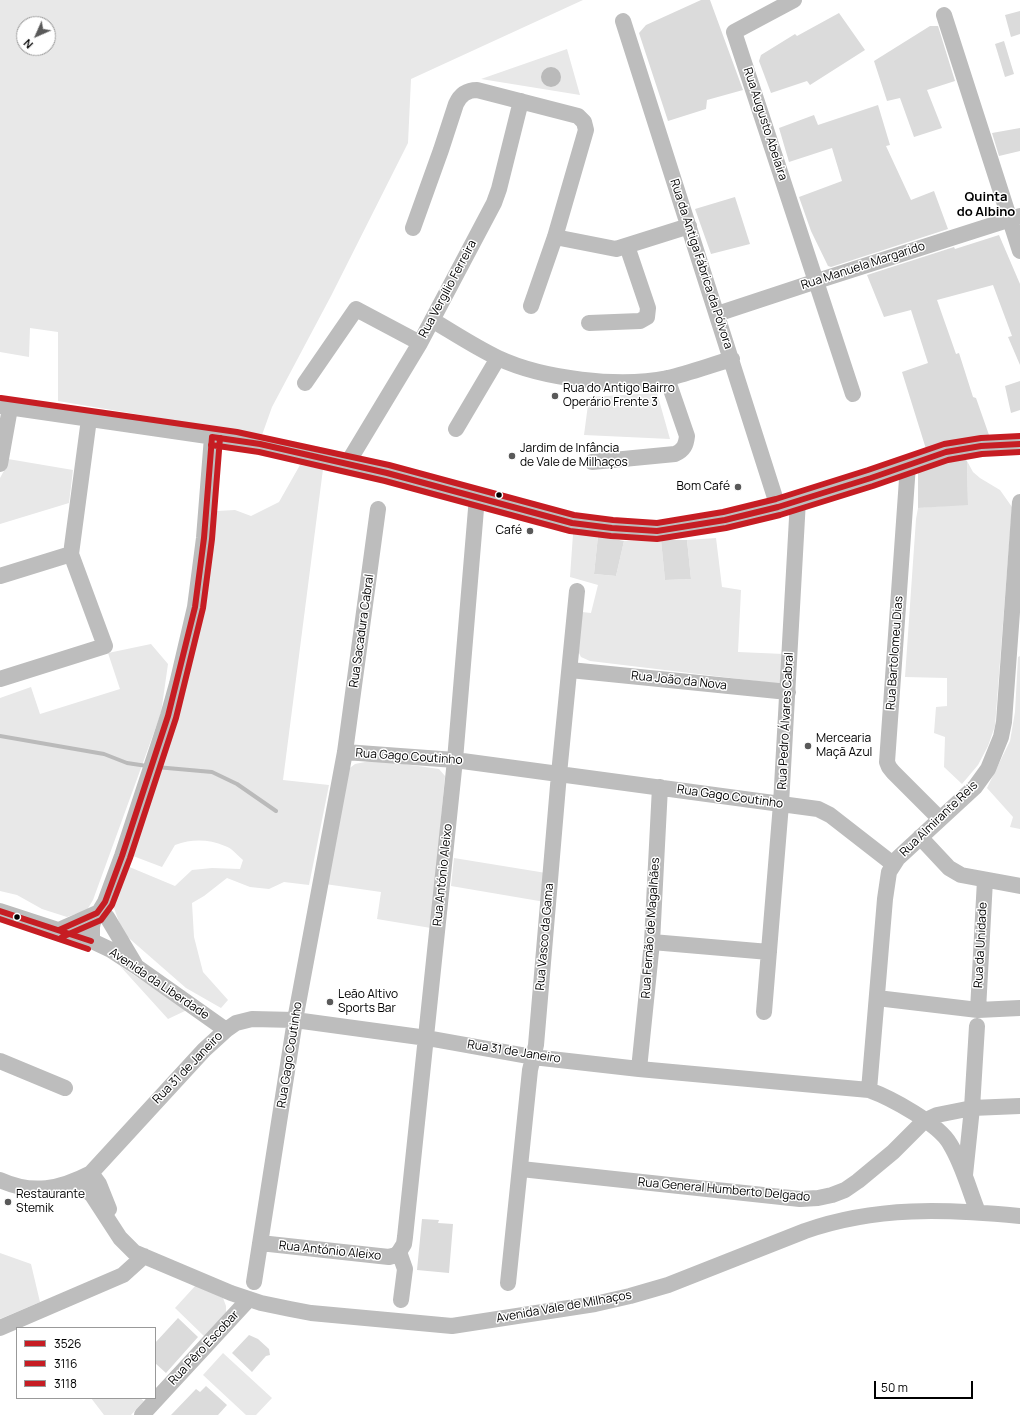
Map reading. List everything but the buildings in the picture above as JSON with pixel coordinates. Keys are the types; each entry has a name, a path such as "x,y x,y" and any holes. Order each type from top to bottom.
{"street":[{"name":"Rua Augusto Abelaira","path":"794,0 734,32 816,281"},
{"path":"944,15 1015,218 1020,251"},
{"name":"Rua da Antiga Fábrica da Pólvora","path":"623,21 778,507"},
{"path":"413,228 456,104 459,98 470,90 477,90 575,114 580,117 586,125 586,130 555,237 531,306"},
{"name":"Rua Vergílio Ferreira","path":"347,464 420,342 496,198 521,101"},
{"name":"Rua Manuela Margarido","path":"717,314 1015,218"},
{"path":"555,237 616,249 689,226"},
{"path":"589,323 640,321 648,317 648,308 627,246"},
{"path":"816,281 853,394"},
{"path":"305,383 356,309 420,342"},
{"path":"432,320 498,358 544,373 580,379 618,382 668,378 732,359"},
{"path":"456,429 498,358"},
{"path":"592,462 675,454 682,451 686,444 687,436 668,378"},
{"path":"0,464 5,407 260,444 478,497 572,523 612,528 657,531 725,520 778,507 946,452 982,446 1020,444"},
{"path":"0,679 105,646 71,554 89,420"},
{"path":"92,941 92,927 103,911 168,716 195,606 204,538 212,437"},
{"name":"Rua Bartolomeu Dias","path":"908,465 887,762 892,772 940,819"},
{"name":"Rua António Aleixo","path":"260,1243 389,1257 396,1255 404,1244 427,1038 455,760 478,497"},
{"name":"Rua Pedro Álvares Cabral","path":"764,1012 782,804 798,500"},
{"name":"Rua Almirante Reis","path":"869,1090 886,882 889,872 893,864 904,851 975,787 988,769 1001,737 1015,637 1020,502"},
{"name":"Rua Sacadura Cabral","path":"345,752 378,509"},
{"path":"0,576 71,554"},
{"name":"Rua Vasco da Gama","path":"508,1282 521,1169 530,1070 536,1045 559,774 577,591"},
{"name":"Rua João da Nova","path":"570,670 788,692"},
{"name":"Rua Gago Coutinho","path":"254,1282 295,1020 345,752 455,760 813,808 822,810 893,864"},
{"name":"Rua Fernão de Magalhães","path":"639,1069 652,942 660,788"},
{"path":"920,837 954,872 961,875 1020,886"},
{"name":"Rua da Unidade","path":"978,1010 985,880"},
{"path":"59,930 103,911"},
{"path":"103,911 137,967"},
{"name":"Avenida da Liberdade","path":"0,912 92,941 111,950 226,1030"},
{"path":"652,942 770,952"},
{"path":"877,998 978,1010 1020,1008"},
{"name":"Rua 31 de Janeiro","path":"91,1173 184,1071 226,1030 236,1023 252,1018 295,1020 427,1038 533,1057 639,1069 869,1090 882,1095 938,1130 950,1143 965,1176 978,1212"},
{"name":"Rua 31 de Janeiro","path":"965,1176 972,1108 977,1026"},
{"path":"0,1061 65,1088"},
{"path":"924,1121 937,1115 972,1108 1020,1106"},
{"name":"Rua General Humberto Delgado","path":"521,1169 800,1199 818,1198 832,1195 844,1190 858,1181 893,1152 924,1121"},
{"path":"0,1180 12,1186 29,1189 50,1188 76,1181 91,1173"},
{"name":"Avenida Vale de Milhaços","path":"91,1173 99,1184 108,1202 115,1230"},
{"name":"Avenida Vale de Milhaços","path":"76,1181 92,1194 115,1230 126,1245 134,1252 231,1293 290,1309 452,1326 595,1304 647,1291 668,1285 805,1231 838,1220 858,1216 897,1212 951,1211 1020,1216"},
{"name":"Rua António Aleixo","path":"399,1252 405,1268 401,1300"},
{"path":"0,1328 123,1274 144,1256"},
{"name":"Rua Pêro Escobar","path":"142,1415 249,1299"}],"shaded area":[{"path":"0,0 583,0 411,79 408,143 331,296 272,407 262,435 58,401 58,332 30,328 29,357 0,352"},
{"path":"567,49 580,95 481,79"},
{"path":"551,67 558,70 561,77 558,84 551,87 544,84 541,77 544,70"},
{"path":"657,393 670,439 584,435 589,397"},
{"path":"8,459 73,470 69,503 0,524 0,478 6,467"},
{"path":"967,461 973,472 1000,490 1012,507 995,726 988,746 978,765 962,784 944,767 945,737 934,733 936,707 947,706 947,678 905,677 918,508 968,504"},
{"path":"300,465 323,469 283,780 329,785 309,885 284,882 269,889 250,887 227,878 204,896 192,903 194,937 203,972 228,1000 221,1008 186,988 123,933 114,908 127,866 175,886 192,870 212,868 240,869 243,860 232,850 228,847 206,841 194,841 175,845 162,867 133,856 161,762 178,715 208,573 217,511 235,510 251,516 279,502"},
{"path":"573,534 598,536 594,574 616,576 624,541 661,540 665,580 691,579 687,540 716,538 722,587 741,590 738,652 784,654 781,684 590,661 581,657 578,651 582,612 591,613 598,585 570,577"},
{"path":"151,644 168,664 161,713 93,900 87,910 67,917 42,909 17,895 0,891 0,698 31,687 40,714 120,689 108,653"},
{"path":"1020,656 1020,829 1010,827 1013,817 987,788 1010,741 1015,712 1018,657"},
{"path":"375,760 439,769 445,776 431,928 377,919 381,892 325,884 346,771 355,764"},
{"path":"454,858 546,873 545,902 451,886"},
{"path":"120,966 187,1010 168,1019"},
{"path":"0,1253 31,1264 40,1302 0,1319"},
{"path":"196,1285 223,1298 226,1306 226,1313 205,1337 175,1308"},
{"path":"223,1353 272,1398 256,1415 246,1415 203,1375"},
{"path":"92,1399 141,1399 144,1401 131,1415 104,1415"}],"waterway":[{"path":"0,736 104,754 127,763 147,766"},
{"path":"156,767 212,772 237,784 276,811"}],"transit line":[{"name":"3118","path":"1,398 237,432 389,465 574,515 613,520 657,523 723,512 776,499 944,444 981,438 1020,436"},
{"name":"3526","path":"212,437 260,444 387,473 572,523 612,528 657,531 725,520 778,507 871,478 946,452 981,446 1020,444"},
{"name":"3526","path":"59,930 97,913 105,902 122,856 168,716 195,607 204,538 212,437"},
{"name":"3116","path":"62,937 101,920 112,905 130,858 176,718 203,608 212,539 220,438"},
{"name":"3116","path":"211,445 259,452 385,481 570,531 611,536 657,539 726,528 780,515 873,486 948,460 982,454 1020,452"},
{"name":"3526","path":"0,911 91,941"},
{"name":"3116","path":"0,919 88,949"}],"place":[{"name":"Rua do Antigo Bairro Operário Frente 3","path":"555,396"},
{"name":"Jardim de Infância de Vale de Milhaços","path":"512,456"},
{"name":"Bom Café","path":"738,487"},
{"name":"Café","path":"530,531"},
{"name":"Mercearia Maçã Azul","path":"808,746"},
{"name":"Leão Altivo Sports Bar","path":"330,1002"},
{"name":"Restaurante Stemik","path":"8,1202"}],"district":[{"name":"Quinta do Albino","path":"986,204"}]}
